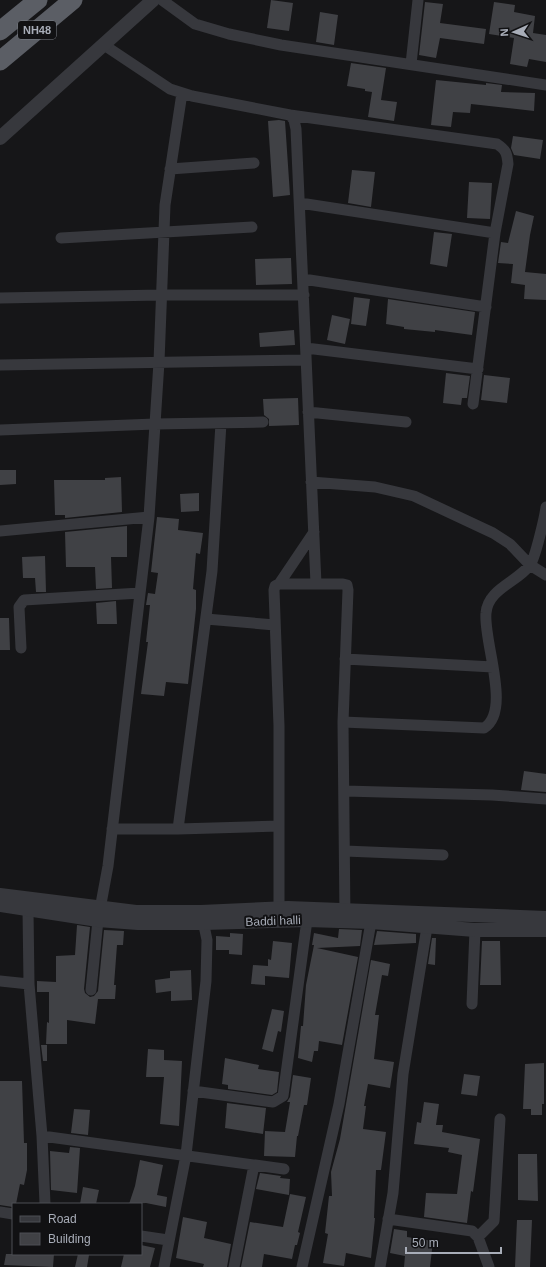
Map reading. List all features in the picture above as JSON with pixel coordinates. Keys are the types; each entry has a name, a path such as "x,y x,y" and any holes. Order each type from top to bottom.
{"highway":[{"name":"NH48","path":"0,31 38,0"},
{"name":"NH48","path":"0,61 74,0"}],"street":[{"path":"0,138 154,0"},
{"path":"162,0 195,24 229,34 281,46 546,85"},
{"path":"411,64 418,0"},
{"path":"104,45 170,89 182,93 290,115 497,144 504,148 507,153 508,164 495,233 473,404"},
{"path":"90,990 99,914 112,829 149,517 159,362 164,231 170,169 182,93"},
{"path":"290,115 294,120 296,129 316,584"},
{"path":"170,169 254,162"},
{"path":"300,203 495,233"},
{"path":"60,238 252,227"},
{"path":"303,279 486,307"},
{"path":"0,298 161,295 304,295"},
{"path":"306,348 478,370"},
{"path":"0,366 306,360"},
{"path":"308,412 406,422"},
{"path":"0,430 155,424 263,422"},
{"path":"178,829 212,570 221,423"},
{"path":"311,482 375,487 414,496 493,533 510,544 530,565 546,575"},
{"path":"343,722 484,728 489,723 495,706 496,689 487,636 486,614 488,604 492,596 530,565 546,507"},
{"path":"0,531 149,517"},
{"path":"280,584 314,532"},
{"path":"279,908 279,726 274,590 275,586 280,584 343,584 347,585 343,722 345,791 345,915"},
{"path":"21,648 20,607 24,600 140,593"},
{"path":"206,619 275,625"},
{"path":"345,659 493,667"},
{"path":"345,791 492,795 546,799"},
{"path":"112,829 279,826"},
{"path":"345,851 443,855"},
{"path":"0,895 99,914"},
{"name":"Baddi halli","path":"0,906 28,910 99,914 138,923 203,918 307,920 345,915 371,922 428,927 475,930 546,930"},
{"path":"164,1267 168,1240 186,1155 206,982 207,940 203,918 279,908 345,915 546,918"},
{"path":"28,910 29,984 42,1136 45,1203"},
{"path":"193,1091 273,1102 283,1096 307,920"},
{"path":"302,1267 339,1104 371,922"},
{"path":"380,1267 393,1194 403,1074 428,927"},
{"path":"472,1004 475,930"},
{"path":"0,982 29,984"},
{"path":"478,1237 494,1221 500,1119"},
{"path":"42,1136 284,1169"},
{"path":"234,1267 254,1165"},
{"path":"0,1212 12,1214"},
{"path":"388,1219 472,1231 478,1237 489,1267"},
{"path":"142,1236 168,1240"}],"building":[{"path":"271,0 293,3 289,31 267,28"},
{"path":"425,2 443,4 440,23 486,29 484,44 440,38 436,58 419,55"},
{"path":"494,2 515,5 514,12 535,16 533,33 546,35 546,62 529,59 527,67 510,64 514,38 489,34"},
{"path":"320,12 338,15 334,45 316,42"},
{"path":"351,63 386,68 381,100 397,102 394,121 368,117 372,92 365,91 365,89 347,86"},
{"path":"436,80 486,85 486,83 502,85 501,92 535,93 534,111 471,104 470,113 453,112 451,127 431,125"},
{"path":"268,121 285,121 290,195 273,197"},
{"path":"513,136 543,140 540,159 514,155 511,148"},
{"path":"352,170 375,172 371,207 348,203"},
{"path":"469,182 492,183 490,219 467,218"},
{"path":"516,211 534,216 525,272 546,274 546,300 524,299 525,285 511,283 513,264 498,263 501,242 508,243"},
{"path":"434,232 452,234 447,267 430,264"},
{"path":"291,258 292,284 256,285 255,259"},
{"path":"354,297 370,299 366,326 351,324"},
{"path":"388,299 475,312 472,335 435,330 435,332 404,329 404,327 386,324"},
{"path":"332,315 350,319 345,344 327,340"},
{"path":"294,330 295,345 260,347 259,333"},
{"path":"446,373 470,376 467,398 462,398 461,405 443,403"},
{"path":"484,375 510,378 507,403 481,400"},
{"path":"298,398 299,425 269,426 269,419 264,415 263,399"},
{"path":"0,470 16,470 16,484 0,485"},
{"path":"121,477 122,512 65,518 65,515 55,515 54,480 105,480 105,478"},
{"path":"199,493 199,511 181,512 180,494"},
{"path":"157,517 179,519 178,530 203,533 200,554 196,553 193,589 196,590 196,609 188,684 166,682 164,696 141,694 148,642 146,642 150,605 146,605 148,593 155,594 158,573 151,572"},
{"path":"127,526 127,557 111,557 112,588 96,589 95,567 66,567 65,532"},
{"path":"45,556 46,592 36,592 35,578 23,578 22,557"},
{"path":"116,601 117,624 97,624 96,603"},
{"path":"0,618 9,618 10,650 0,650"},
{"path":"524,771 546,774 546,792 521,790"},
{"path":"77,925 90,927 84,989 85,993 90,997 94,996 98,991 104,930 124,931 123,945 117,945 114,985 116,985 115,999 98,999 95,1024 67,1020 67,1044 46,1044 47,1022 49,1023 49,992 37,992 37,981 56,982 56,956 75,955"},
{"path":"339,929 362,930 360,946 317,948 358,957 342,1045 319,1041 318,1051 314,1051 312,1062 298,1058 301,1026 303,1026 306,985 314,945 312,945 314,933 338,938"},
{"path":"377,931 416,934 416,943 374,945"},
{"path":"230,933 243,934 242,955 229,954 229,950 216,950 216,936 230,937"},
{"path":"432,938 436,938 435,965 428,964"},
{"path":"273,941 292,943 289,978 265,976 265,985 251,984 253,965 268,966 268,959 271,960"},
{"path":"482,941 500,941 501,985 480,985"},
{"path":"371,960 390,964 388,976 382,975 375,1015 379,1015 374,1059 394,1062 390,1088 368,1084 364,1106 366,1106 363,1129 386,1132 381,1170 376,1170 375,1218 371,1258 346,1253 344,1266 323,1263 328,1234 325,1233 329,1196 332,1196 331,1172 340,1139"},
{"path":"191,970 192,1000 171,1001 171,991 156,993 155,980 170,978 170,971"},
{"path":"272,1009 284,1011 281,1032 278,1031 273,1052 262,1049"},
{"path":"41,1045 47,1045 47,1061 43,1061"},
{"path":"148,1049 164,1050 164,1060 182,1061 179,1126 160,1124 164,1077 146,1077"},
{"path":"225,1058 259,1065 258,1069 279,1072 277,1092 272,1095 228,1089 228,1085 222,1084"},
{"path":"544,1063 544,1104 542,1104 542,1115 531,1115 531,1109 523,1109 525,1064"},
{"path":"464,1074 480,1076 477,1096 461,1094"},
{"path":"293,1075 311,1078 307,1105 304,1105 297,1136 295,1157 264,1156 265,1131 285,1132 290,1102 287,1102 290,1097"},
{"path":"0,1081 22,1081 24,1143 27,1143 27,1170 24,1185 20,1184 16,1203 12,1203 12,1207 0,1205"},
{"path":"424,1102 439,1104 436,1125 443,1125 442,1132 480,1139 467,1223 424,1217 426,1193 457,1194 462,1155 448,1152 449,1148 414,1144 417,1122 421,1123"},
{"path":"227,1103 266,1108 263,1134 225,1128"},
{"path":"74,1109 90,1110 88,1135 71,1133"},
{"path":"70,1147 80,1148 77,1193 51,1190 50,1151 69,1153"},
{"path":"518,1154 537,1154 538,1201 518,1200"},
{"path":"140,1160 163,1165 157,1195 167,1197 166,1207 146,1203 129,1203 135,1186"},
{"path":"260,1173 290,1179 289,1195 256,1189"},
{"path":"83,1187 99,1190 96,1203 80,1203"},
{"path":"290,1194 306,1197 298,1232 300,1233 297,1245 295,1245 292,1259 264,1254 262,1267 241,1267 250,1222 283,1227"},
{"path":"183,1217 207,1222 204,1238 231,1244 227,1267 203,1267 204,1264 176,1258"},
{"path":"517,1220 532,1220 530,1267 515,1267"},
{"path":"394,1229 407,1231 407,1237 433,1241 430,1267 404,1267 405,1256 390,1253"},
{"path":"142,1245 155,1248 150,1267 121,1267 124,1255 142,1255"},
{"path":"6,1254 54,1255 53,1267 4,1265"},
{"path":"78,1255 89,1255 87,1267 75,1267"}]}
